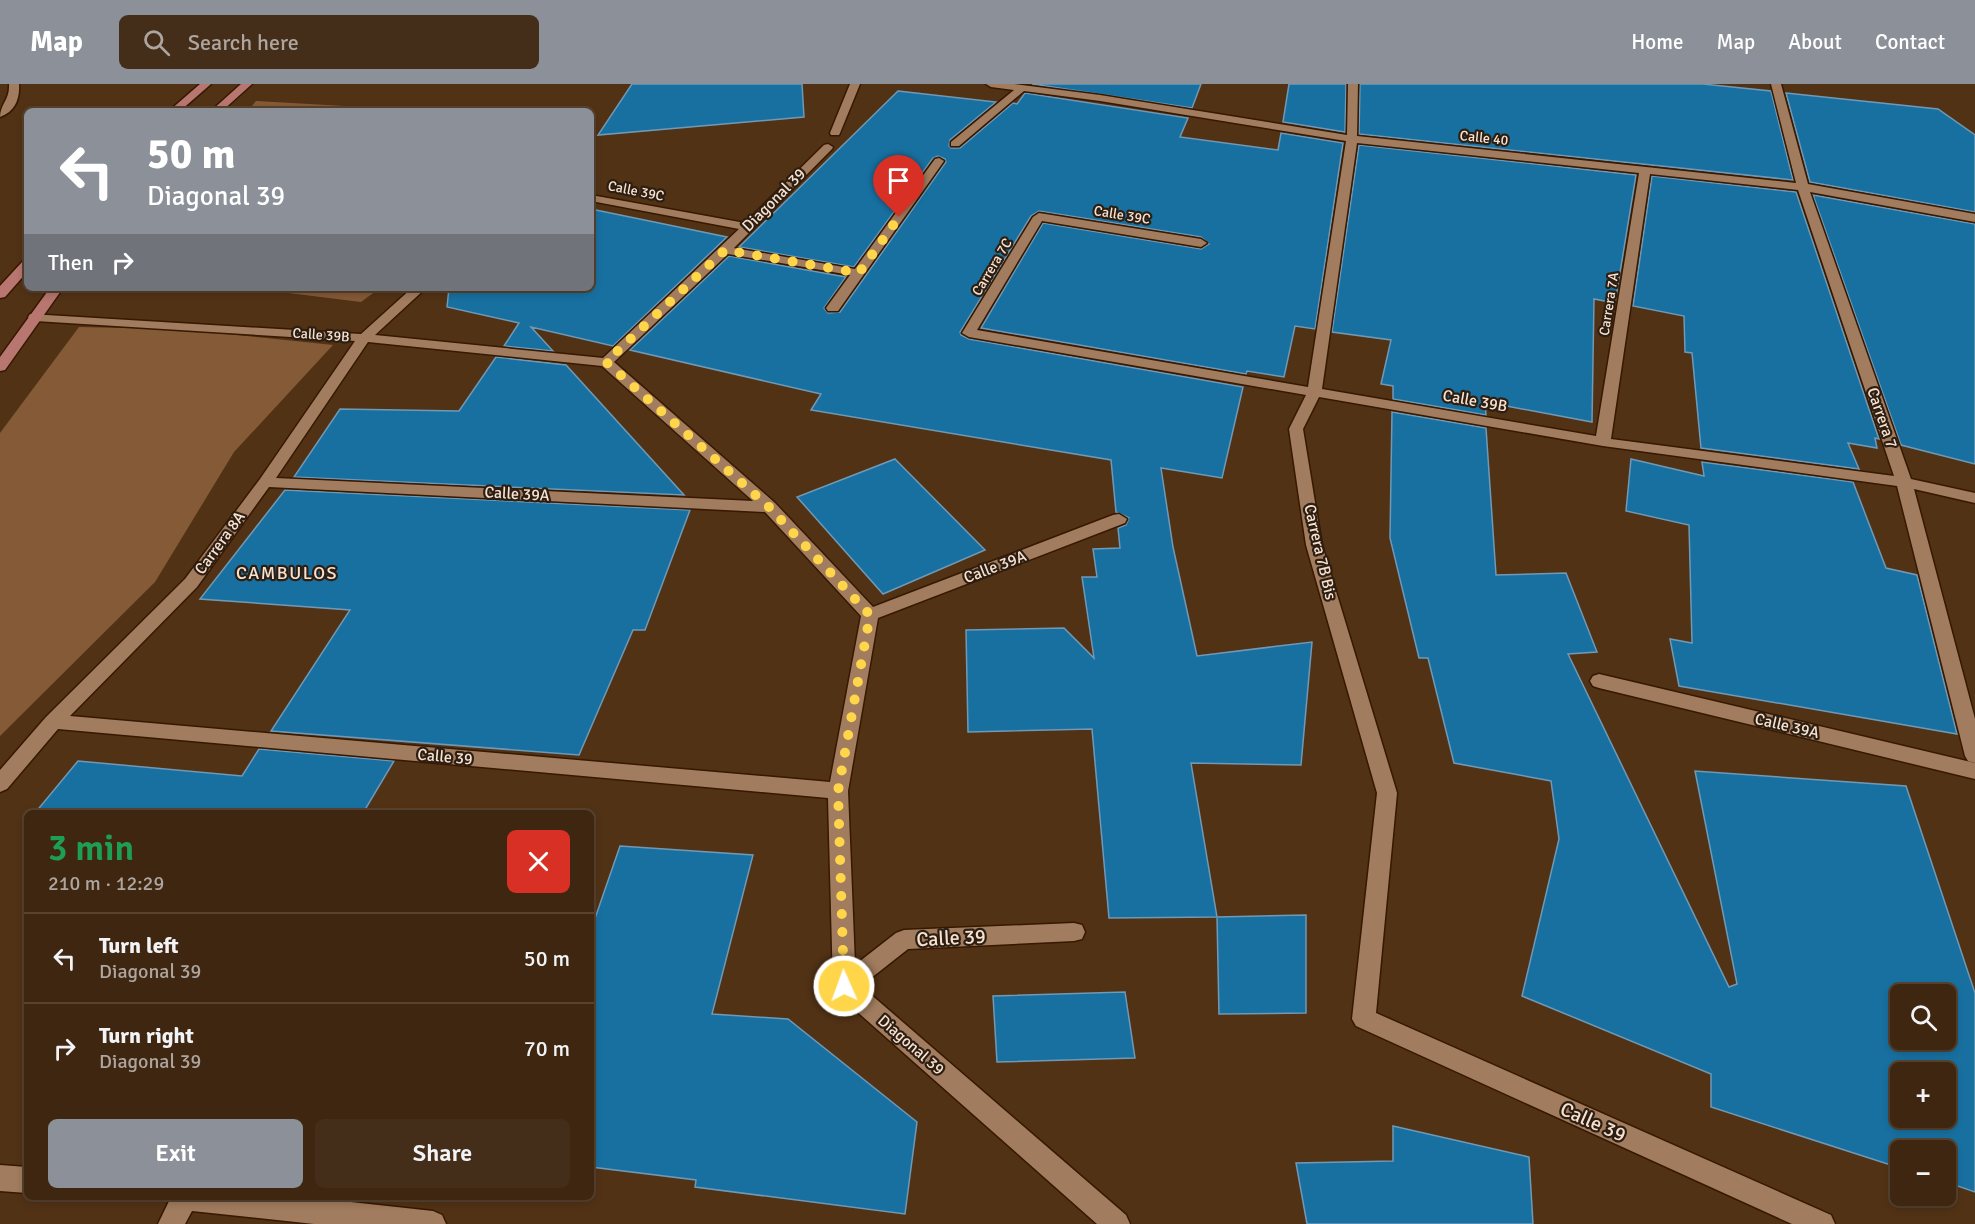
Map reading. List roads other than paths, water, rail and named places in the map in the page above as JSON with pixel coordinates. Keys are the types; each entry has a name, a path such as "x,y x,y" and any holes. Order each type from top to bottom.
{"main road":[{"path":"178,108 206,84"},
{"path":"219,108 247,84"},
{"path":"0,294 24,267"},
{"path":"0,368 55,291"}],"street":[{"path":"835,133 855,84"},
{"name":"Calle 40","path":"991,84 1100,98 1352,139 1803,187 1975,218"},
{"path":"1100,98 1104,84"},
{"name":"Carrera 7B Bis","path":"1353,84 1352,139 1315,391 1296,429 1314,545 1387,794 1364,1019"},
{"name":"Carrera 7","path":"1776,84 1803,187 1904,482 1975,756"},
{"path":"955,144 1022,88"},
{"path":"0,94 14,89 11,107 0,114"},
{"name":"Diagonal 39","path":"606,362 725,250 746,226 828,147"},
{"path":"833,308 939,161"},
{"name":"Carrera 7A","path":"1603,442 1645,171"},
{"name":"Calle 39C","path":"594,199 746,226"},
{"name":"Calle 39C","path":"1039,217 1201,243"},
{"name":"Carrera 7C","path":"969,333 1039,217"},
{"path":"725,250 859,273"},
{"name":"Carrera 8A","path":"0,784 53,722 191,583 265,482 364,338 417,291"},
{"name":"Calle 39B","path":"35,317 364,338 606,362"},
{"name":"Calle 39B","path":"969,333 1603,442 1904,482 1975,498"},
{"path":"606,362 769,507 870,615 838,791 844,986"},
{"name":"Calle 39A","path":"265,482 769,507"},
{"name":"Calle 39A","path":"870,615 1119,519"},
{"name":"Calle 39A","path":"1599,681 1975,771"},
{"name":"Calle 39","path":"53,722 838,791"},
{"name":"Calle 39","path":"844,986 904,940 1074,932"},
{"name":"Diagonal 39","path":"844,986 1117,1224"},
{"name":"Calle 39","path":"1364,1019 1796,1219 1822,1224"},
{"path":"0,1178 24,1180"},
{"path":"171,1224 184,1200"},
{"path":"213,1200 433,1224"}],"district":[{"name":"CAMBULOS","path":"287,573"}]}
